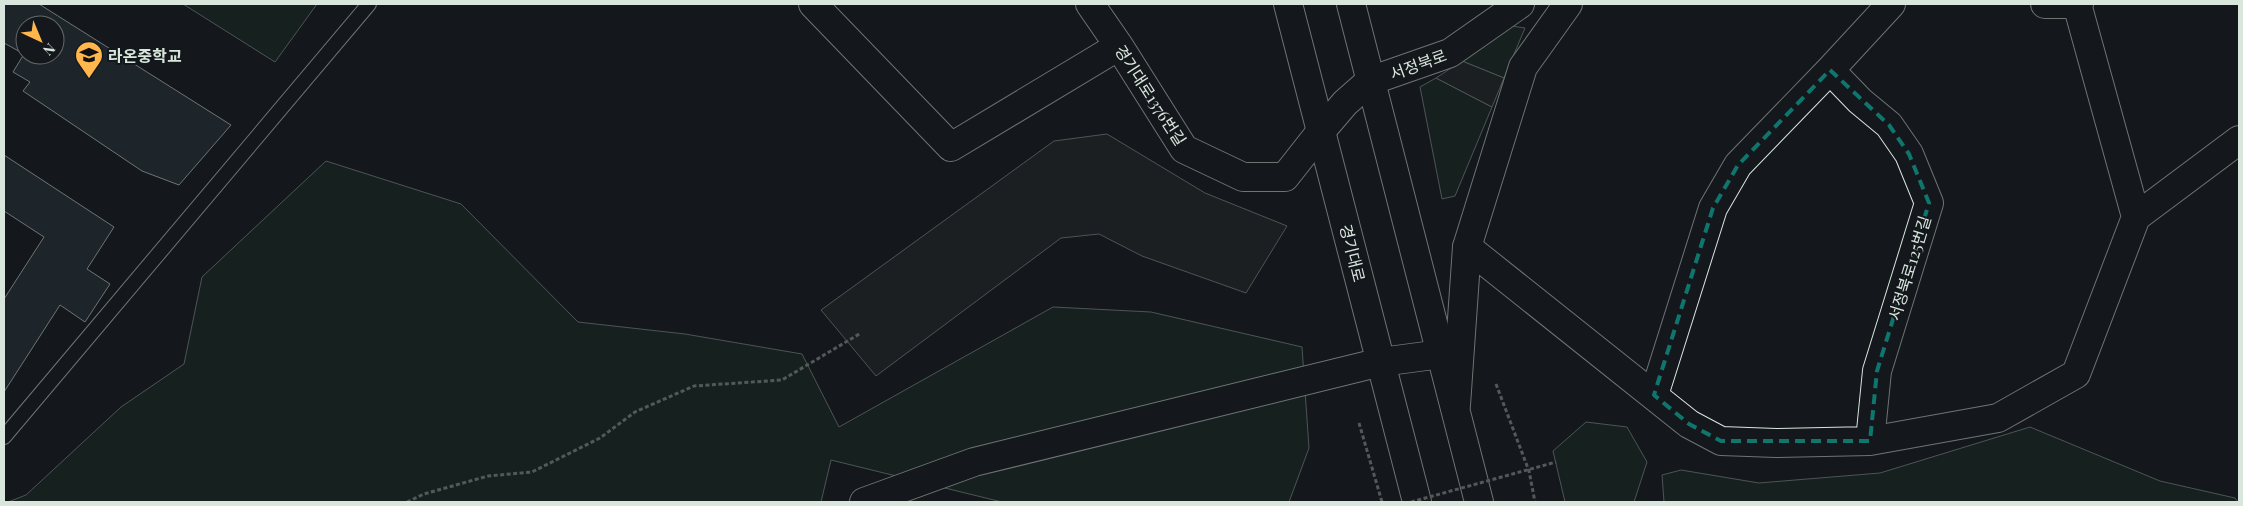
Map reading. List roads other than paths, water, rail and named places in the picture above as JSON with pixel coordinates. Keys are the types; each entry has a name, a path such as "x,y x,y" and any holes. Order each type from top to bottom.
{"street":[{"path":"813,4 951,147 1119,46"},
{"name":"경기대로1376번길","path":"1090,4 1184,149 1243,177 1285,177 1322,130"},
{"name":"경기대로","path":"1288,4 1417,502"},
{"path":"1351,4 1479,502"},
{"name":"서정북로","path":"1322,130 1345,103 1370,81 1450,53 1520,4"},
{"path":"1455,412 1467,247 1522,67 1568,4"},
{"path":"1654,395 1713,208 1738,165 1891,4"},
{"path":"2045,4 2078,4 2136,218"},
{"name":"서정북로125번길","path":"1830,70 1860,101 1889,125 1909,154 1929,203 1876,371 1870,441"},
{"path":"1467,247 1689,424 1721,441 1870,441 1998,418 2076,374 2136,218 2239,140"},
{"path":"864,502 974,462 1381,362 1441,354"}],"lane":[{"path":"4,437 369,4"}],"place":[{"name":"라온중학교","path":"89,79"}]}
